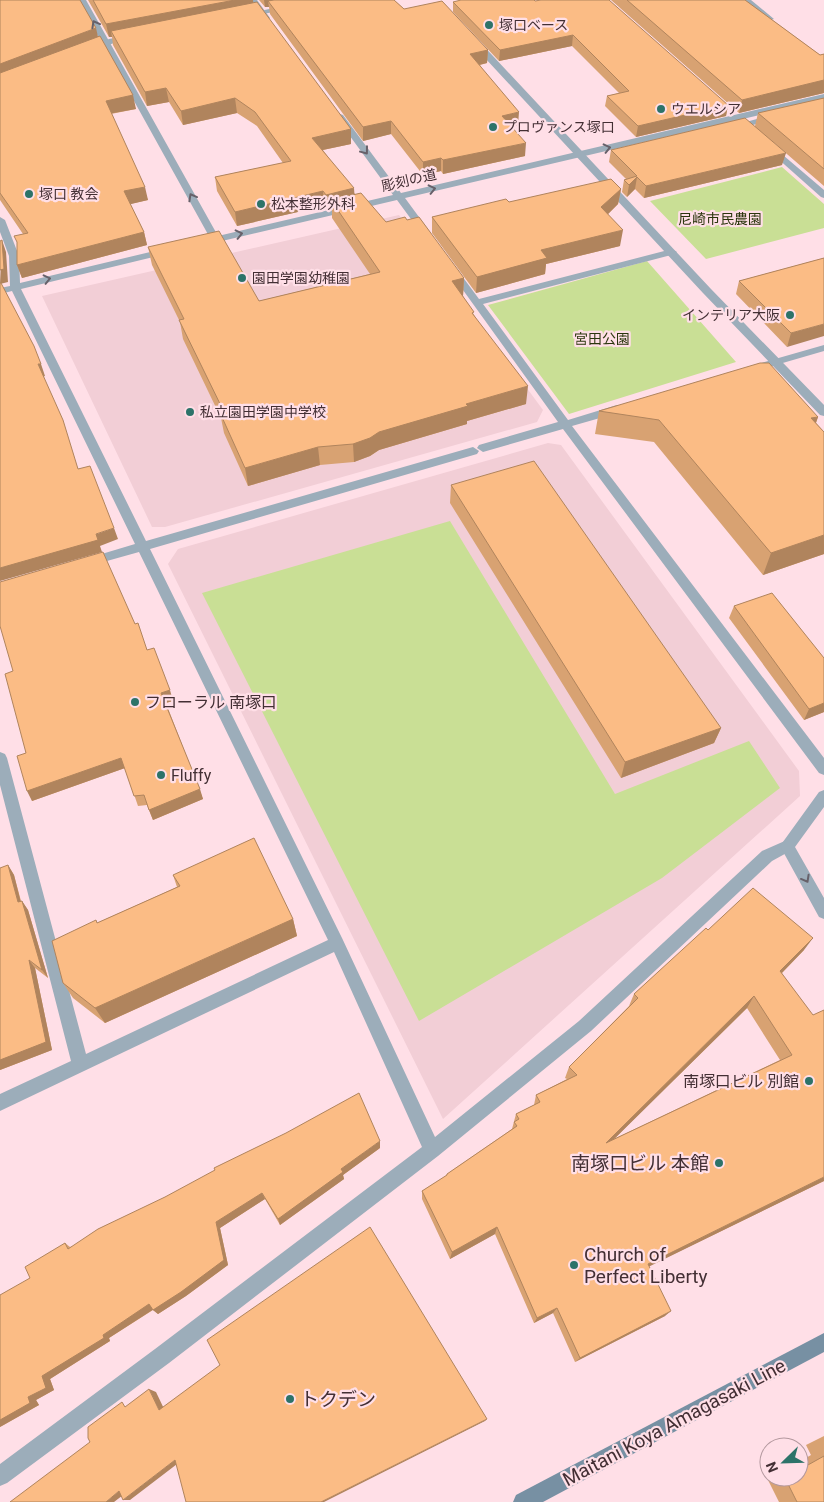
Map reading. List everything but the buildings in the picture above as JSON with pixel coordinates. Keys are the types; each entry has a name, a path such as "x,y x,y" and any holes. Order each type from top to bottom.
{"main road":[{"name":"Maitani Koya Amagasaki Line","path":"523,1502 824,1342"}],"street":[{"path":"82,0 215,239"},
{"path":"253,0 271,25"},
{"path":"746,0 777,24"},
{"path":"237,17 298,5"},
{"path":"466,32 824,412"},
{"path":"80,54 112,40 141,35"},
{"name":"彫刻の道","path":"197,244 581,154 733,114 824,97"},
{"path":"608,157 824,105"},
{"path":"335,111 432,242"},
{"path":"733,114 752,130"},
{"path":"766,143 824,195"},
{"path":"0,220 14,256 15,288 338,943 432,1150"},
{"path":"0,291 178,248"},
{"path":"477,303 672,252"},
{"path":"444,258 824,768"},
{"path":"756,368 824,348"},
{"path":"76,566 632,404"},
{"path":"0,758 80,1064"},
{"path":"0,1476 162,1356 432,1150 585,1026 767,856 787,846 824,796"},
{"path":"787,846 824,912"},
{"path":"0,1103 338,943"}],"shaded area":[{"path":"399,215 543,410 537,422 165,527 152,527 42,296"},
{"path":"548,443 561,445 799,771 800,796 443,1119 168,564 178,549"}],"green space":[{"name":"尼崎市民農園","path":"782,167 824,204 824,228 706,259 650,201"},
{"name":"宮田公園","path":"647,261 736,362 569,414 488,305"},
{"path":"450,521 615,794 749,741 780,788 662,878 419,1021 202,593"}],"place":[{"name":"塚口ベース","path":"489,25"},
{"name":"ウエルシア","path":"661,109"},
{"name":"プロヴァンス塚口","path":"493,127"},
{"name":"塚口 教会","path":"29,194"},
{"name":"松本整形外科","path":"261,204"},
{"name":"園田学園幼稚園","path":"242,278"},
{"name":"インテリア大阪","path":"790,315"},
{"name":"私立園田学園中学校","path":"190,412"},
{"name":"フローラル 南塚口","path":"135,702"},
{"name":"Fluffy","path":"161,775"},
{"name":"南塚口ビル 別館","path":"809,1081"},
{"name":"南塚口ビル 本館","path":"719,1163"},
{"name":"Church of Perfect Liberty","path":"574,1265"},
{"name":"トクデン","path":"290,1399"}]}
